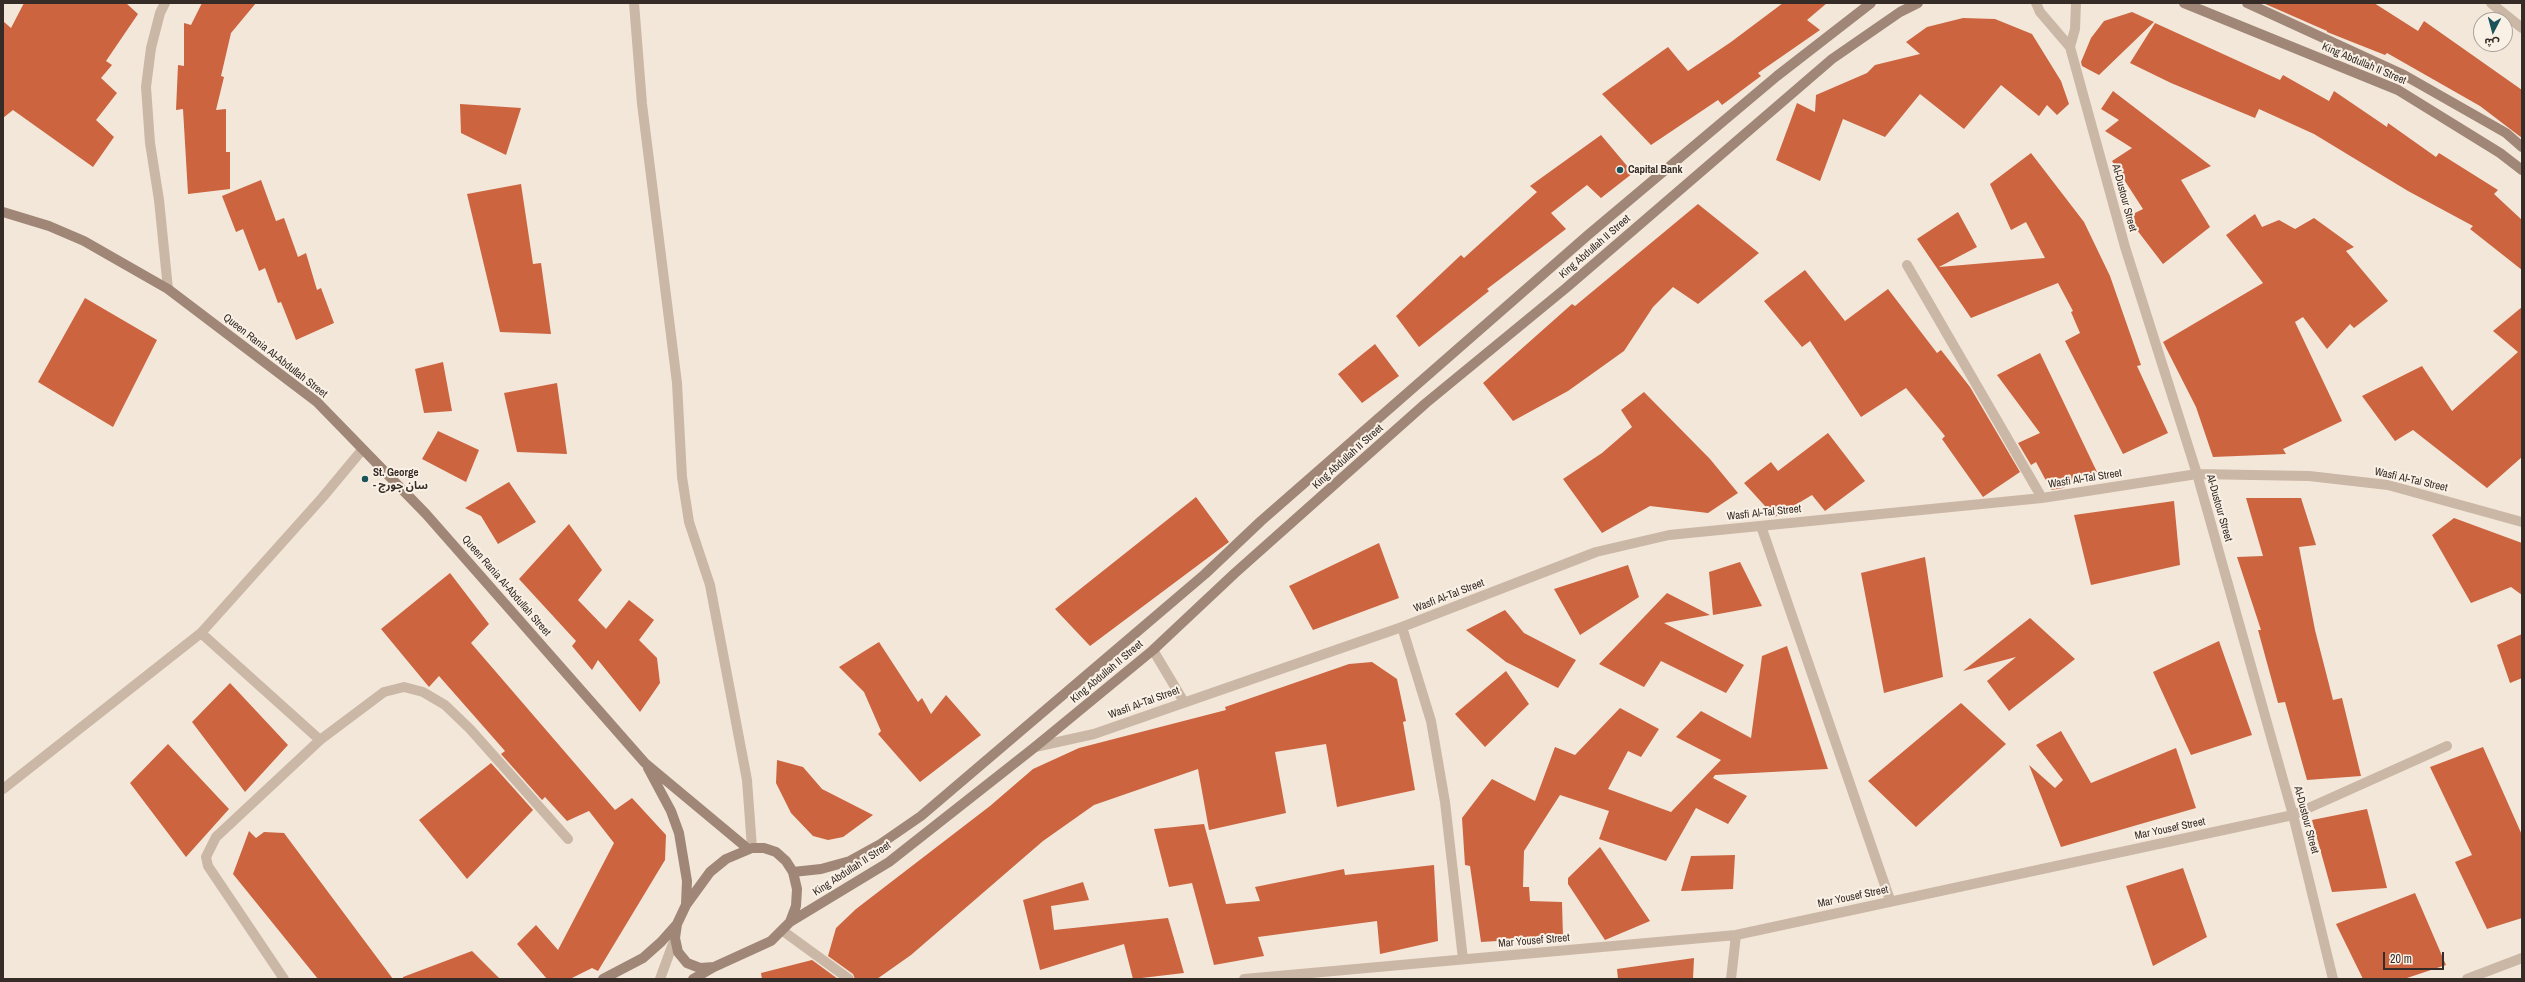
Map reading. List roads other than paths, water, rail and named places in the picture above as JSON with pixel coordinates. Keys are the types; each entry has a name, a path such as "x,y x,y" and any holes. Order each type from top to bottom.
{"main road":[{"name":"King Abdullah II Street","path":"793,872 821,869 850,861 879,845 921,816 1205,574 1273,510 1588,235 1777,76 1871,3"},
{"name":"King Abdullah II Street","path":"790,922 860,882 889,862 1035,747 1153,650 1235,573 1426,403 1566,288 1832,59 1900,12 1918,3"},
{"name":"King Abdullah II Street","path":"2184,3 2398,90 2500,153 2522,170"},
{"name":"King Abdullah II Street","path":"2247,3 2404,75 2506,133 2522,147"},
{"name":"Queen Rania Al-Abdullah Street","path":"3,212 49,226 84,241 168,289 317,402 362,450 426,514 645,763 749,848"},
{"name":"Queen Rania Al-Abdullah Street","path":"645,763 671,811 679,833 687,881 686,905"},
{"path":"603,979 643,958 661,942 677,924 686,905 710,872 726,859 749,848 764,848 776,852 786,861 793,872 797,889 796,906 790,922 783,931 771,941 714,967 693,979"},
{"path":"677,924 675,938 678,952 687,963 700,968 714,967"}],"street":[{"path":"165,3 160,13 154,34 146,87 150,143 159,200 168,289"},
{"path":"634,3 642,104 677,383 682,477 689,522 712,593 747,780 749,848"},
{"name":"Al-Dustour Street","path":"2036,3 2040,12 2070,47 2126,248 2196,474 2293,815 2333,979"},
{"path":"2070,47 2075,29 2076,3"},
{"path":"2491,3 2522,28"},
{"path":"1907,265 2042,498"},
{"path":"3,789 201,633 322,498 362,450"},
{"name":"Wasfi Al-Tal Street","path":"1035,747 1094,734 1402,627 1596,552 1669,535 2042,498 2196,474 2309,476 2388,485 2522,522"},
{"path":"1761,526 1890,900"},
{"path":"1402,627 1431,721 1444,802 1463,959"},
{"path":"201,633 320,740"},
{"path":"1153,650 1184,702"},
{"path":"284,979 208,866 206,857 216,837 320,740 384,692 404,687 423,692 444,705 470,729 568,839"},
{"name":"Mar Yousef Street","path":"1244,979 1307,976 1463,959 1736,935 1890,900 2000,879 2293,815 2447,746"},
{"path":"783,931 849,979"},
{"path":"1731,979 1736,935"},
{"path":"660,979 675,938"},
{"path":"2467,979 2522,958"}],"place":[{"name":"Capital Bank","path":"1620,170"},
{"name":"St. George - سان جورج","path":"365,479"}]}
